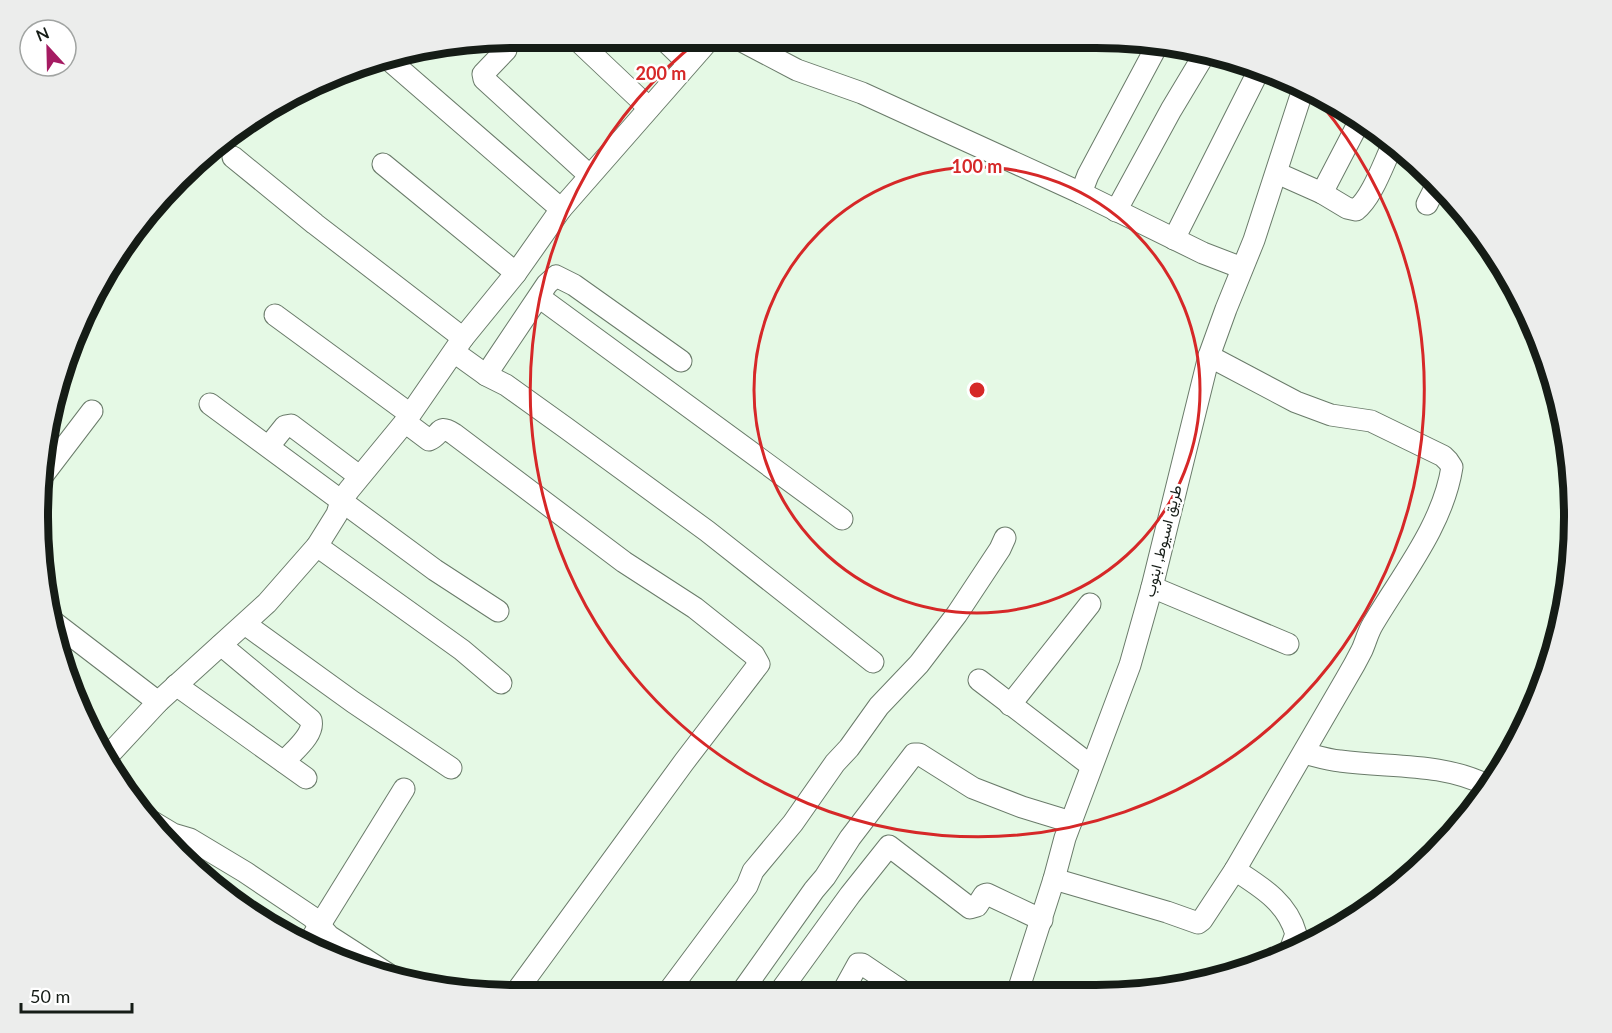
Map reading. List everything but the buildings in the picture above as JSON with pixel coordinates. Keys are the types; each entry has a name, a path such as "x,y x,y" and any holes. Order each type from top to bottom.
{"street":[{"path":"585,48 649,108"},
{"path":"672,48 688,63"},
{"path":"112,752 158,702 267,603 317,546 337,514 341,501 407,418 561,209 702,48"},
{"path":"755,48 797,70 862,93 1080,193 1174,239 1242,268"},
{"path":"506,50 485,71 484,79 589,175"},
{"path":"1080,193 1154,52"},
{"path":"1116,211 1201,60"},
{"path":"394,64 561,209"},
{"path":"1174,239 1256,77"},
{"name":"طريق اسيوط, ابنوب","path":"1020,985 1090,765 1130,665 1152,587 1209,356 1254,240 1301,95"},
{"path":"1322,193 1356,127"},
{"path":"1276,173 1322,193 1352,210 1359,208 1389,152"},
{"path":"233,157 459,345 486,375 506,385 567,428 707,531 873,662"},
{"path":"384,164 516,273"},
{"path":"1427,204 1433,192"},
{"path":"486,375 553,277 560,277 681,362"},
{"path":"539,297 842,519"},
{"path":"275,315 407,418 429,440 444,429 454,434 609,551 694,608 754,655 759,664 678,770 521,985"},
{"path":"1054,879 1198,923 1202,920 1235,870 1284,783 1304,753 1361,652 1371,628 1418,552 1436,515 1450,477 1452,467 1443,456 1371,421 1331,414 1296,402 1209,356"},
{"path":"210,404 435,570 498,611"},
{"path":"51,465 92,411"},
{"path":"269,446 285,426 291,425 360,476"},
{"path":"673,985 747,886 753,871 814,795 835,763 849,748 879,706 919,664 957,614 1005,538"},
{"path":"317,546 462,650 501,683"},
{"path":"1152,587 1288,644"},
{"path":"1010,705 1090,603"},
{"path":"244,624 451,768"},
{"path":"62,628 158,702"},
{"path":"221,645 310,720 312,725 310,733 284,762"},
{"path":"979,680 1090,765"},
{"path":"176,685 306,778"},
{"path":"1304,753 1337,761 1392,764 1460,773 1481,782"},
{"path":"747,985 825,877 850,838 914,754 919,754 973,788 1022,807 1071,822"},
{"path":"311,938 404,789"},
{"path":"170,832 190,839 205,848 312,917 347,953"},
{"path":"785,985 890,846 970,908 977,906 987,894 1041,920"},
{"path":"1235,870 1267,891 1286,910 1296,933 1293,941"},
{"path":"846,985 858,964 862,964 893,985"}]}
